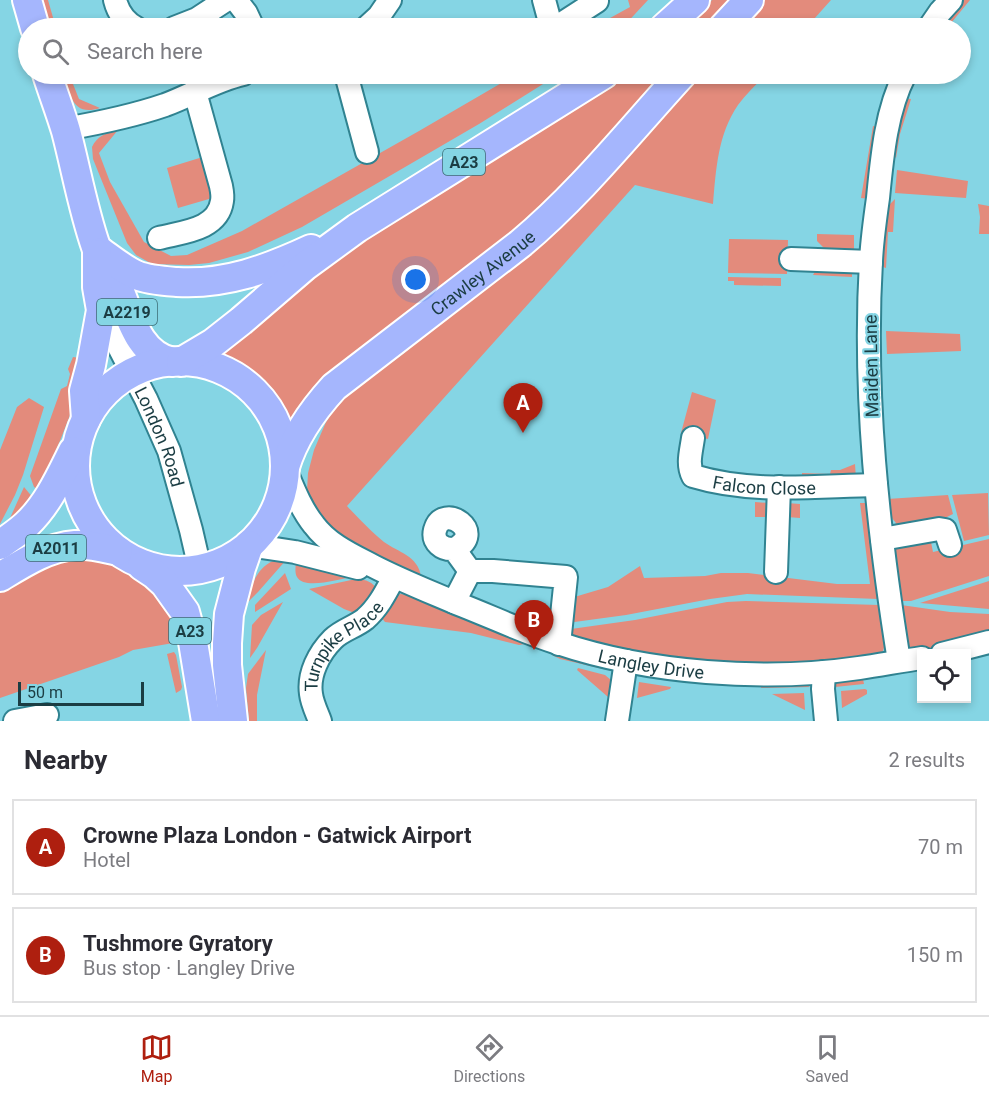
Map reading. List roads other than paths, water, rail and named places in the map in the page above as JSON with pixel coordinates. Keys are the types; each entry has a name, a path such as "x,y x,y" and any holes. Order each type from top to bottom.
{"main road":[{"path":"27,0 32,18"},
{"path":"732,18 748,0"},
{"name":"London Road","path":"50,84 65,129 97,249 118,287 135,330 157,355 177,362"},
{"name":"A23","path":"177,362 213,343 305,266 357,228 588,84"},
{"name":"Crawley Avenue","path":"285,469 300,433 318,405 334,387 537,229 575,192 673,84"},
{"path":"97,249 136,275 169,281 202,283 270,267 357,228"},
{"name":"London Road","path":"97,249 97,287 101,310 84,391 82,431 75,461 75,473 83,508 94,528 126,556"},
{"path":"82,431 103,395 119,381 153,365 177,362 193,362 213,367 240,380 263,401 277,427 284,449 284,487 274,512 249,545 228,560 216,565 179,571 153,568 126,556"},
{"name":"A2011","path":"0,545 21,530 41,508 56,486 82,431"},
{"name":"A23","path":"233,721 227,665 229,614 249,545"},
{"name":"A2011","path":"0,577 48,550 59,547 93,546 126,556"},
{"name":"A23","path":"126,556 159,579 171,591 185,612 195,652 206,721"}],"street":[{"path":"116,0 117,8 124,18"},
{"path":"199,18 226,0"},
{"path":"236,0 248,18"},
{"path":"377,18 390,0"},
{"path":"544,0 549,18"},
{"path":"936,18 951,0"},
{"path":"570,18 597,1"},
{"path":"65,129 138,114 213,84"},
{"path":"349,84 367,152"},
{"name":"Maiden Lane","path":"899,662 889,602 876,484 869,357 871,262 882,162 889,123 900,84"},
{"path":"159,238 197,229 210,222 218,214 222,200 221,186 195,92"},
{"path":"791,259 871,262"},
{"name":"London Road","path":"101,310 169,452 200,569"},
{"name":"Falcon Close","path":"693,438 689,460 693,476 720,483 813,488 876,484"},
{"name":"Langley Drive","path":"285,469 304,510 316,529 345,552 394,577 559,644 654,666 756,674 858,669 917,658"},
{"path":"776,572 779,487"},
{"path":"882,538 939,529 945,530 950,545"},
{"name":"Langley Drive","path":"249,545 317,556 394,577"},
{"path":"454,549 470,571"},
{"path":"454,602 470,571"},
{"path":"470,571 566,578 559,644"},
{"name":"Turnpike Place","path":"320,721 311,696 314,666 333,639 364,620 377,607 394,577"},
{"path":"962,649 989,642"},
{"path":"617,721 626,661"},
{"path":"824,672 826,721"},
{"path":"15,721 47,715"}],"place":[{"name":"Crowne Plaza London - Gatwick Airport","path":"523,433"},
{"name":"Tushmore Gyratory","path":"534,650"}]}
